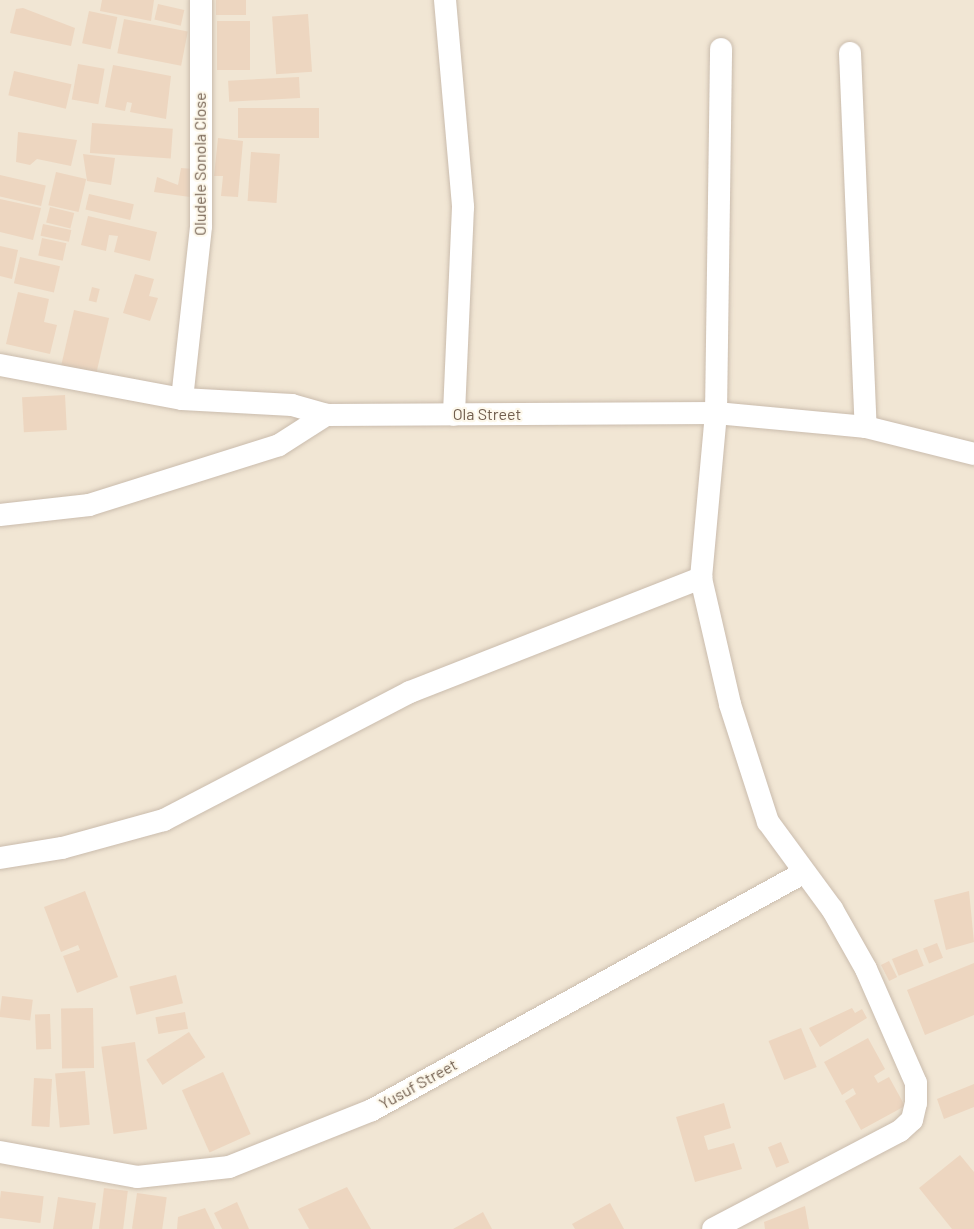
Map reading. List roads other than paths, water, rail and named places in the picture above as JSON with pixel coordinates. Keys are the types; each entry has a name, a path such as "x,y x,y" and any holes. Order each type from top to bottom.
{"street":[{"name":"Oludele Sonola Close","path":"182,399 201,226 201,0"},
{"path":"445,0 463,207 454,415"},
{"path":"714,1229 900,1131 914,1112 916,1083 866,969 832,909 803,873 768,822 744,753 701,578 717,413 721,49"},
{"path":"850,53 866,427"},
{"name":"Ola Street","path":"0,365 182,399 292,405 326,415 717,413 866,427 974,454"},
{"path":"0,515 89,505 279,445 326,415"},
{"path":"0,858 62,848 164,819 410,692 701,578"},
{"name":"Yusuf Street","path":"0,1152 137,1177 229,1167 372,1110 803,873"}]}
